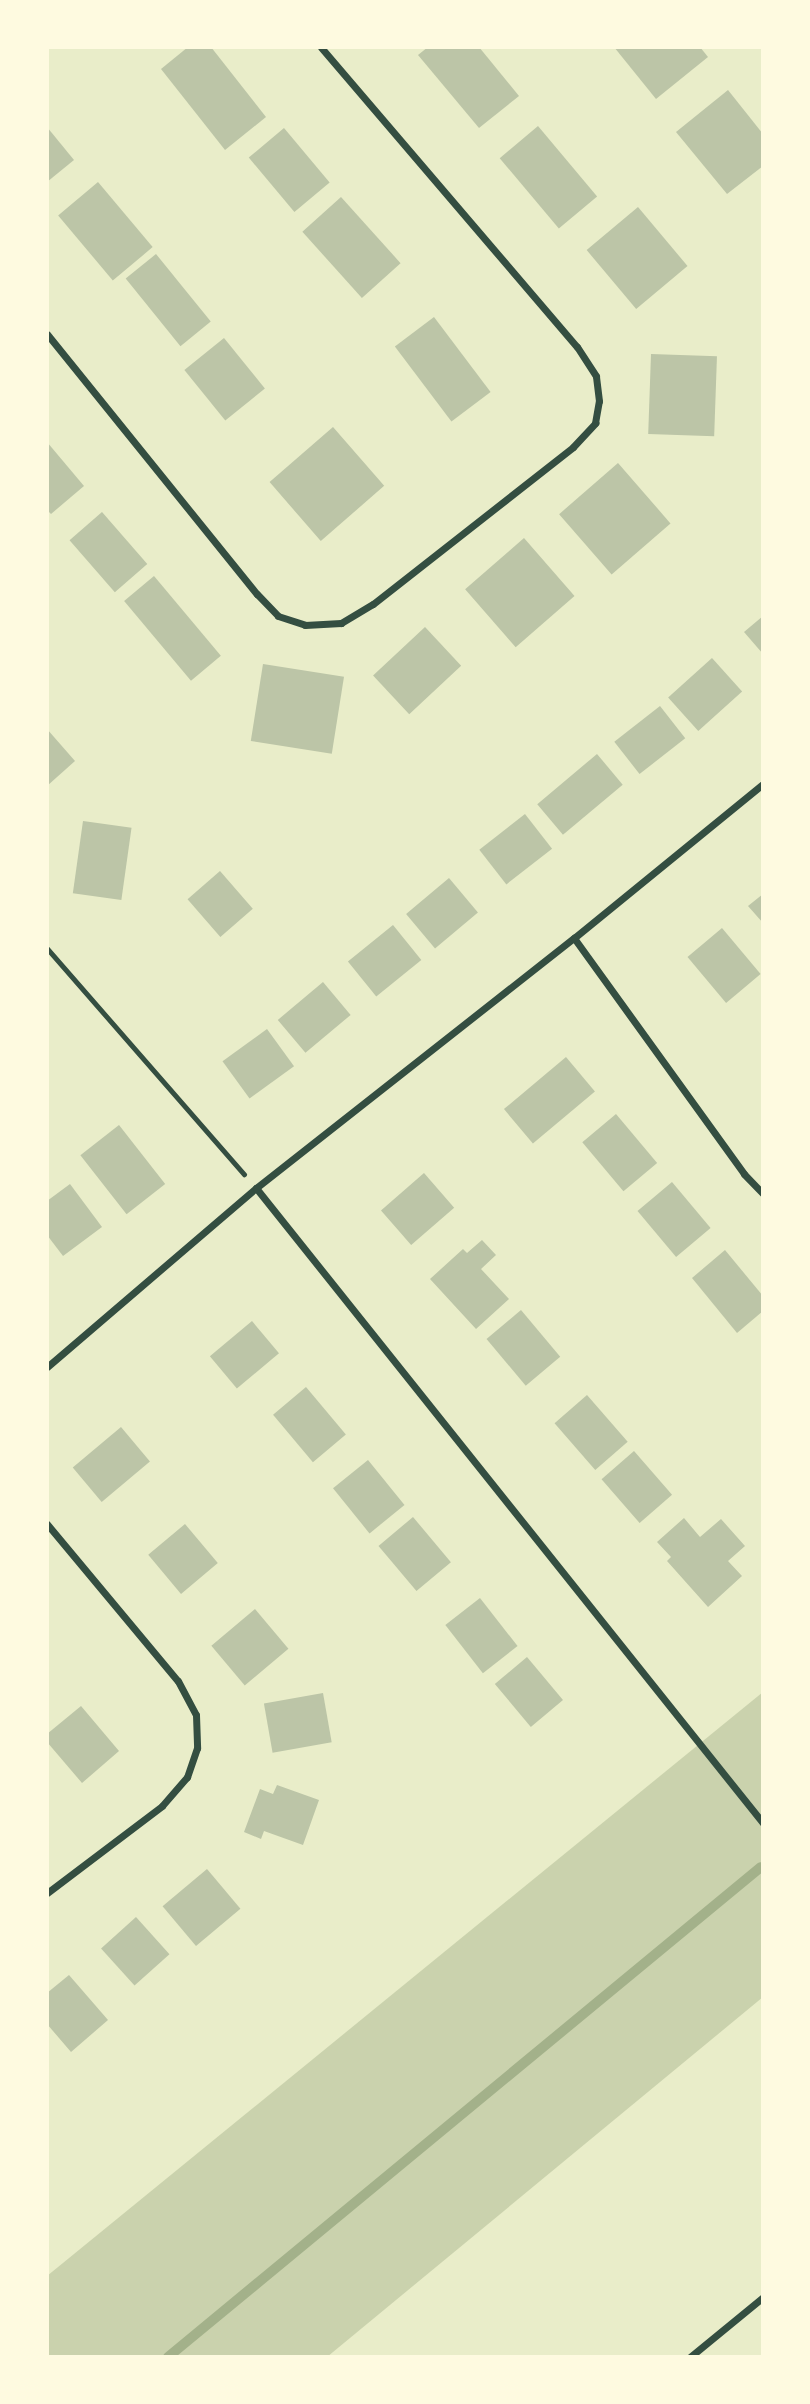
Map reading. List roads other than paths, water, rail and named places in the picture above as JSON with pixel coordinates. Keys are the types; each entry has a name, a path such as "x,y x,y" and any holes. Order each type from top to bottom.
{"street":[{"path":"47,334 257,594 278,616 305,625 341,622 373,604 573,447 595,424 598,401 596,376 577,347 321,47"},
{"path":"47,1367 256,1188 574,938 763,784"},
{"path":"574,938 744,1174 763,1194"},
{"path":"256,1188 763,1823"},
{"path":"47,1524 178,1681 196,1715 197,1748 187,1777 162,1805 47,1893"},
{"path":"690,2357 763,2297"}],"waterway":[{"path":"168,2357 761,1867"}]}
